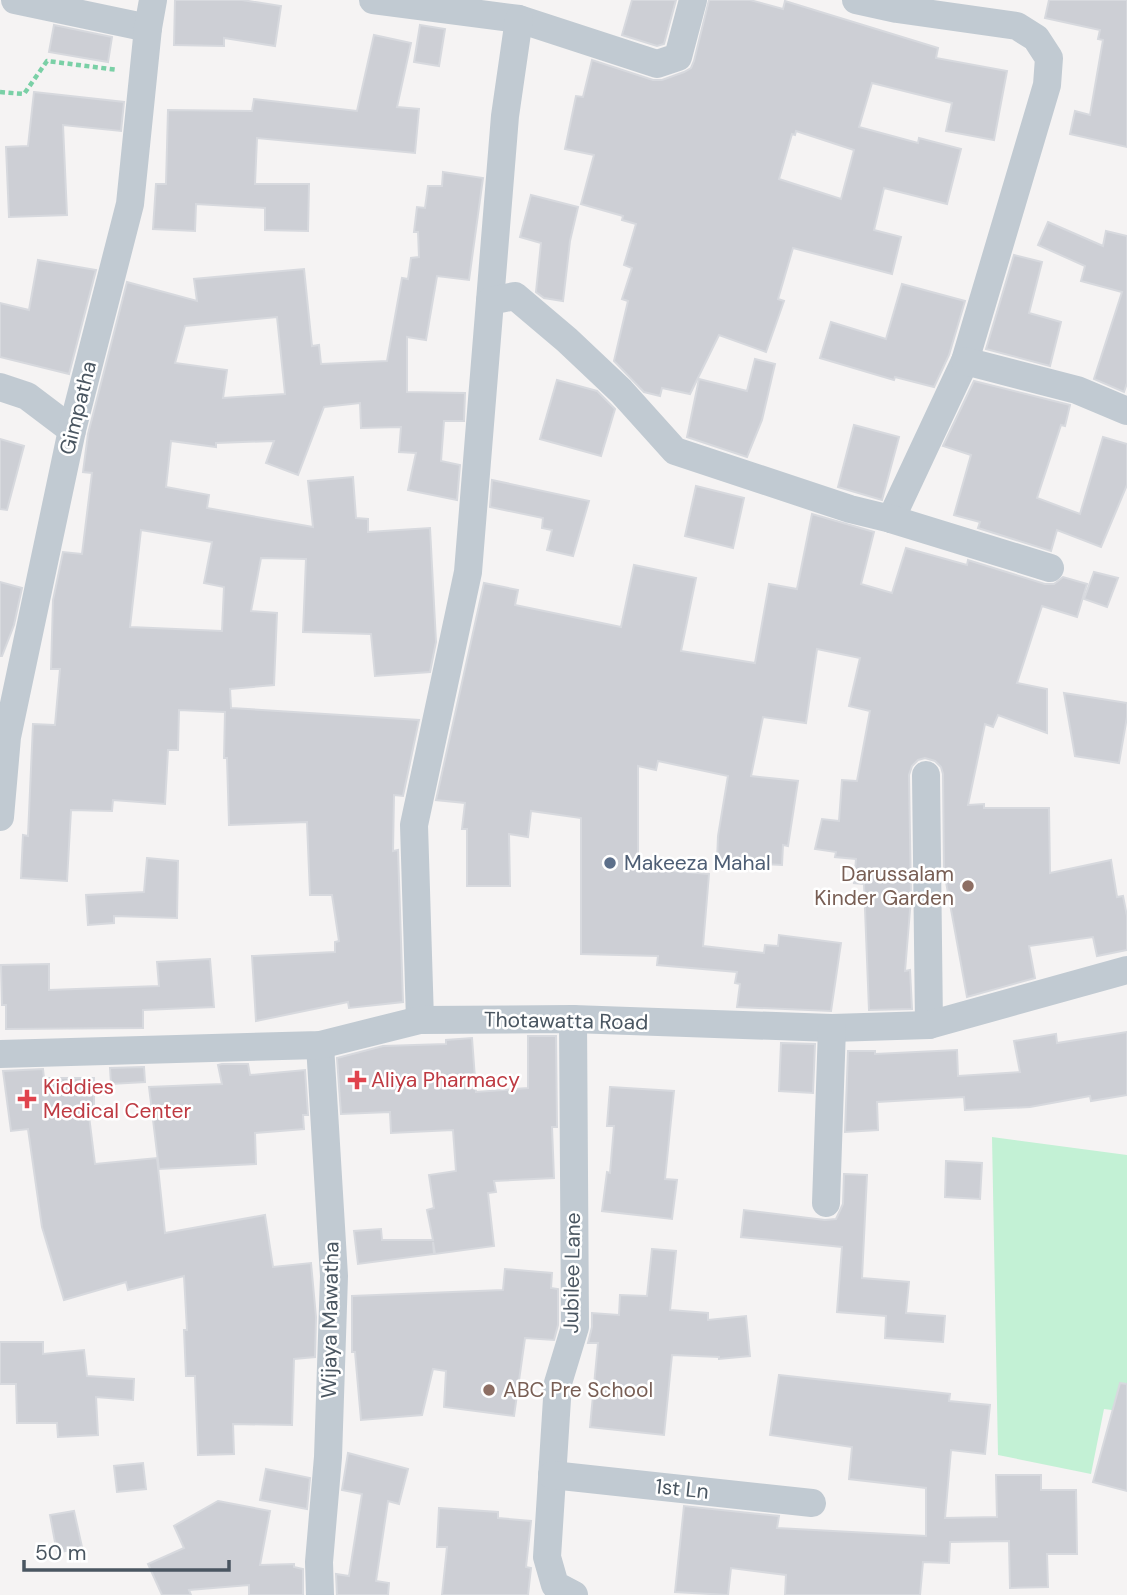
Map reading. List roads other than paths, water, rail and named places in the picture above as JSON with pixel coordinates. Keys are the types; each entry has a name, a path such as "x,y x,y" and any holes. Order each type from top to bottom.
{"street":[{"path":"15,0 148,28"},
{"name":"Gimpatha","path":"0,817 3,734 72,430 130,204 153,0"},
{"path":"373,0 519,19 657,64 678,57 693,0"},
{"path":"856,0 897,9 1017,26 1036,38 1049,58 1047,85 965,361 891,519"},
{"path":"420,1020 414,825 468,572 505,116 519,19"},
{"path":"490,301 515,296 621,391 675,451 850,509 1050,568"},
{"path":"965,361 1077,390 1127,411"},
{"path":"0,387 27,396 72,430"},
{"path":"926,775 929,1025"},
{"name":"Thotawatta Road","path":"0,1054 320,1045 420,1020 573,1019 832,1028 929,1025 1127,970"},
{"name":"Jubilee Lane","path":"573,1019 575,1327 558,1383 547,1558 555,1585 574,1595"},
{"path":"826,1203 832,1028"},
{"name":"Wijaya Mawatha","path":"320,1045 334,1276 328,1457 319,1562 320,1595"},
{"name":"1st Ln","path":"552,1475 812,1503"}],"place":[{"name":"Makeeza Mahal","path":"610,863"},
{"name":"Darussalam Kinder Garden","path":"968,886"},
{"name":"Aliya Pharmacy","path":"357,1080"},
{"name":"Kiddies Medical Center","path":"27,1099"},
{"name":"ABC Pre School","path":"489,1390"}]}
